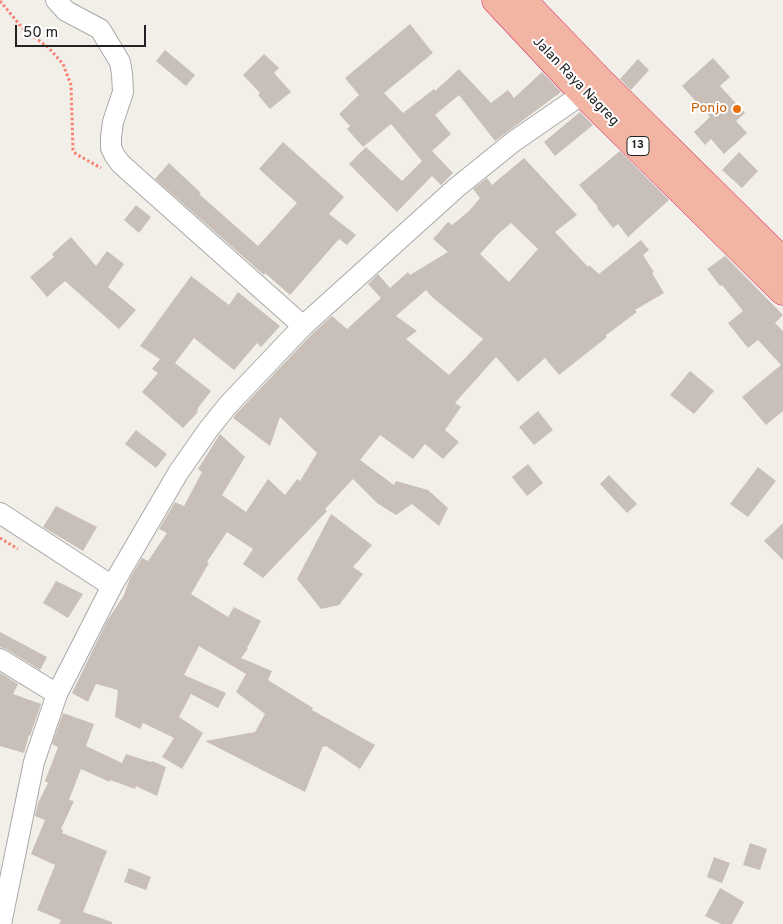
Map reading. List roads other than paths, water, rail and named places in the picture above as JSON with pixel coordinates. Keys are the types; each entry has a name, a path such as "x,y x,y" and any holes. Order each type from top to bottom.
{"highway":[{"name":"Jalan Raya Nagreg","path":"496,0 783,262"},
{"name":"Jalan Raya Nagreg","path":"522,0 592,87 783,290"}],"street":[{"path":"56,0 66,11 100,29 120,62 122,92 113,122 111,137 112,148 121,164 303,326"},
{"path":"0,924 34,762 57,694 112,586 178,474 208,430 228,405 303,326 456,188 513,142 592,87"},
{"path":"0,514 112,586"},
{"path":"0,659 57,694"}],"place":[{"name":"Ponjo","path":"737,109"}]}
